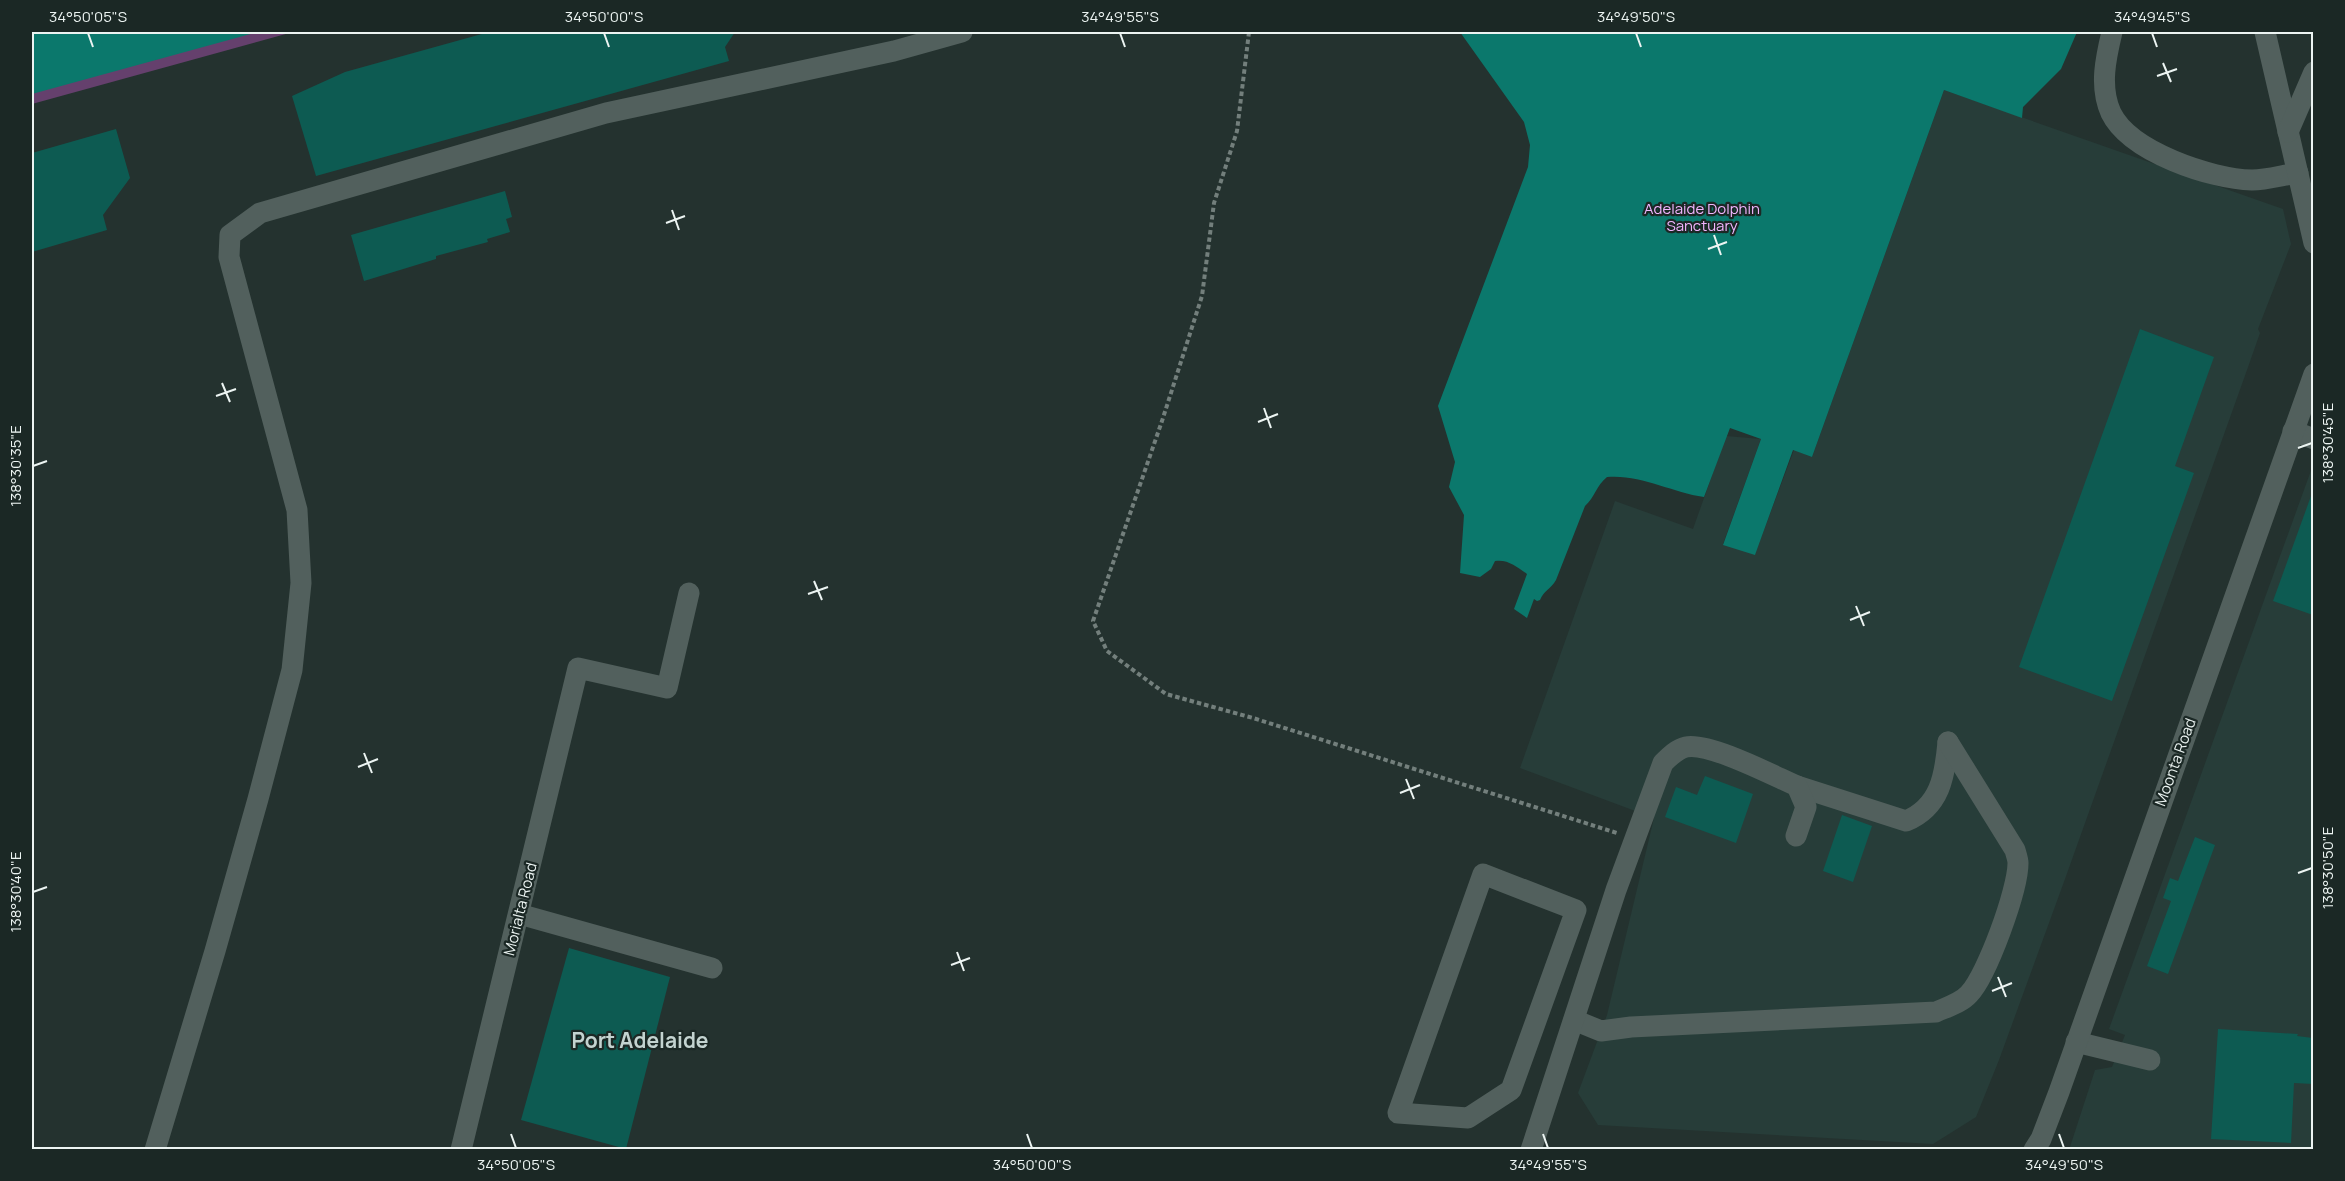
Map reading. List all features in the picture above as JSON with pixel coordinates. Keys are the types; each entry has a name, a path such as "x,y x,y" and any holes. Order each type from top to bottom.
{"street":[{"path":"155,1149 222,929 281,713 292,670 301,583 297,510 229,257 230,235 260,213 606,113 894,51 962,32"},
{"path":"2112,32 2105,60 2104,87 2111,113 2135,141 2169,159 2219,175 2253,180 2298,173"},
{"path":"2265,32 2313,243"},
{"path":"2288,132 2313,72"},
{"name":"Moonta Road","path":"2034,1149 2041,1139 2076,1042 2313,375"},
{"path":"2293,431 2313,439"},
{"name":"Morialta Road","path":"461,1149 578,668 667,688 689,593"},
{"path":"1531,1149 1574,1020 1604,933 1635,839 1663,763 1673,753 1687,747 1705,747 1797,786 1906,821 1921,814 1935,797 1946,765 1948,742 2015,850 2018,861 2015,887 1976,986 1967,996 1936,1012 1631,1027 1602,1031 1574,1020"},
{"path":"1796,836 1806,807 1797,786"},
{"path":"1483,874 1576,910 1572,920 1511,1090 1468,1118 1398,1113 1483,874"},
{"path":"519,914 712,968"},
{"path":"1572,920 1604,933"},
{"path":"2076,1042 2150,1060"}],"path":[{"path":"1249,32 1238,130 1214,203 1202,296 1162,422 1093,621 1107,651 1166,694 1253,718 1635,839"}],"shaded area":[{"path":"32,32 293,32 32,104"},
{"path":"32,32 258,32 32,94"},
{"name":"Adelaide Dolphin Sanctuary","path":"1460,32 2077,32 2061,69 2023,107 2022,118 1944,90 1812,457 1793,450 1755,555 1723,545 1761,439 1730,428 1704,497 1631,478 1607,477 1585,506 1556,580 1540,600 1534,599 1527,618 1514,609 1527,574 1520,569 1508,562 1495,561 1491,569 1480,577 1460,573 1464,515 1449,487 1455,462 1438,406 1528,167 1530,145 1524,122"},
{"path":"1944,90 2283,209 2291,244 2258,329 2260,333 2065,879 1976,1117 1933,1144 1598,1125 1578,1093 1607,1015 1654,818 1520,768 1615,501 1693,529 1726,436 1761,439 1723,544 1755,554 1794,450 1812,457"},
{"path":"2313,465 2313,1149 2069,1150 2095,1070 2112,1067 2125,1035 2109,1029"}],"building":[{"path":"489,32 735,32 725,47 729,61 316,176 292,96 345,72"},
{"path":"116,129 130,178 103,215 107,230 32,252 32,153"},
{"path":"505,191 512,217 506,219 510,232 487,239 488,242 436,256 436,259 364,281 351,235"},
{"path":"2140,329 2214,357 2175,466 2194,473 2112,701 2019,667"},
{"path":"2311,496 2313,496 2313,615 2273,601"},
{"path":"1705,776 1753,794 1736,843 1665,817 1676,787 1697,795"},
{"path":"1842,815 1872,826 1853,882 1823,871"},
{"path":"2195,837 2215,845 2168,974 2147,966 2171,901 2163,898 2170,878 2178,881"},
{"path":"569,948 670,977 626,1149 521,1120"},
{"path":"2218,1029 2298,1034 2297,1036 2313,1038 2313,1084 2294,1083 2291,1143 2211,1139"}],"district":[{"name":"Port Adelaide","path":"640,1040"}]}
